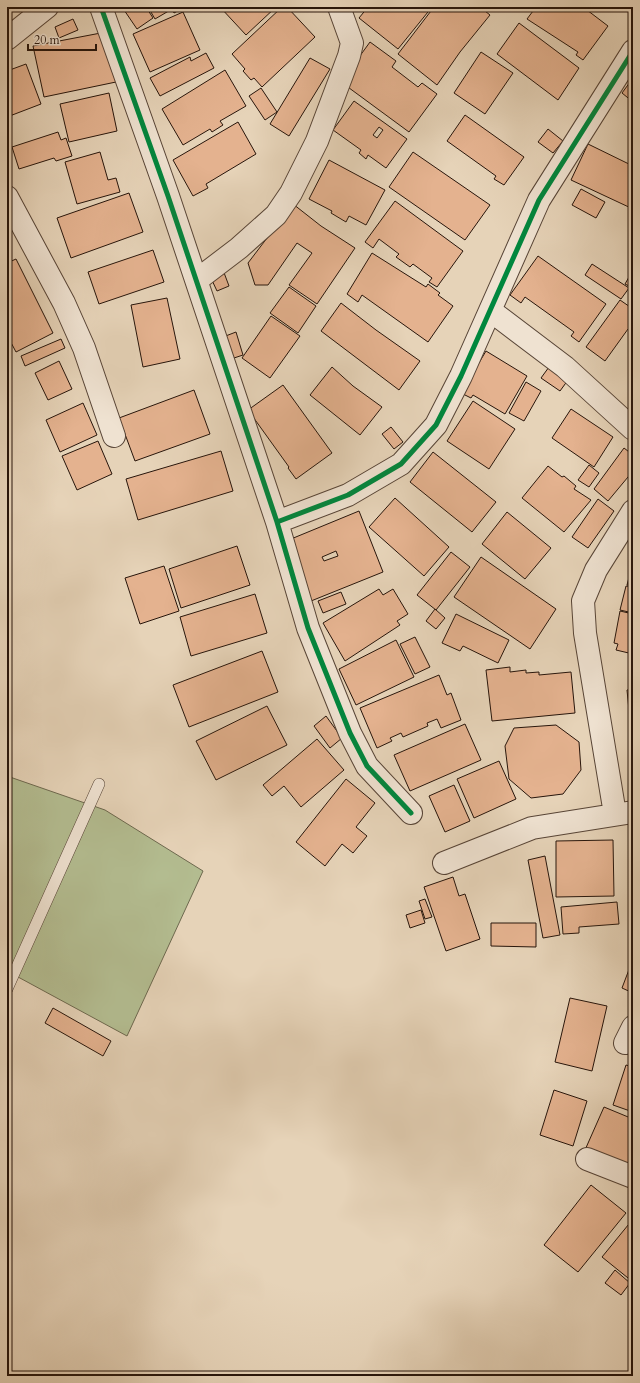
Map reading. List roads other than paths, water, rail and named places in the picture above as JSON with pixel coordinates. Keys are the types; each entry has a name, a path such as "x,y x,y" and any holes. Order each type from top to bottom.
{"street":[{"path":"7,39 47,7"},
{"path":"101,7 197,280 277,522 308,628 350,733 367,766 411,813"},
{"path":"197,280 239,248 276,215 291,193 317,141 349,56 352,43 339,7"},
{"path":"277,522 348,495 401,464 436,425 461,376 540,200 633,51"},
{"path":"7,197 64,303 84,348 114,436"},
{"path":"491,311 565,367 633,428"},
{"path":"444,863 532,828 624,813 585,632 583,601 596,570 633,511"},
{"path":"587,1160 633,1177"}],"lane":[{"path":"7,989 98,784"}]}
